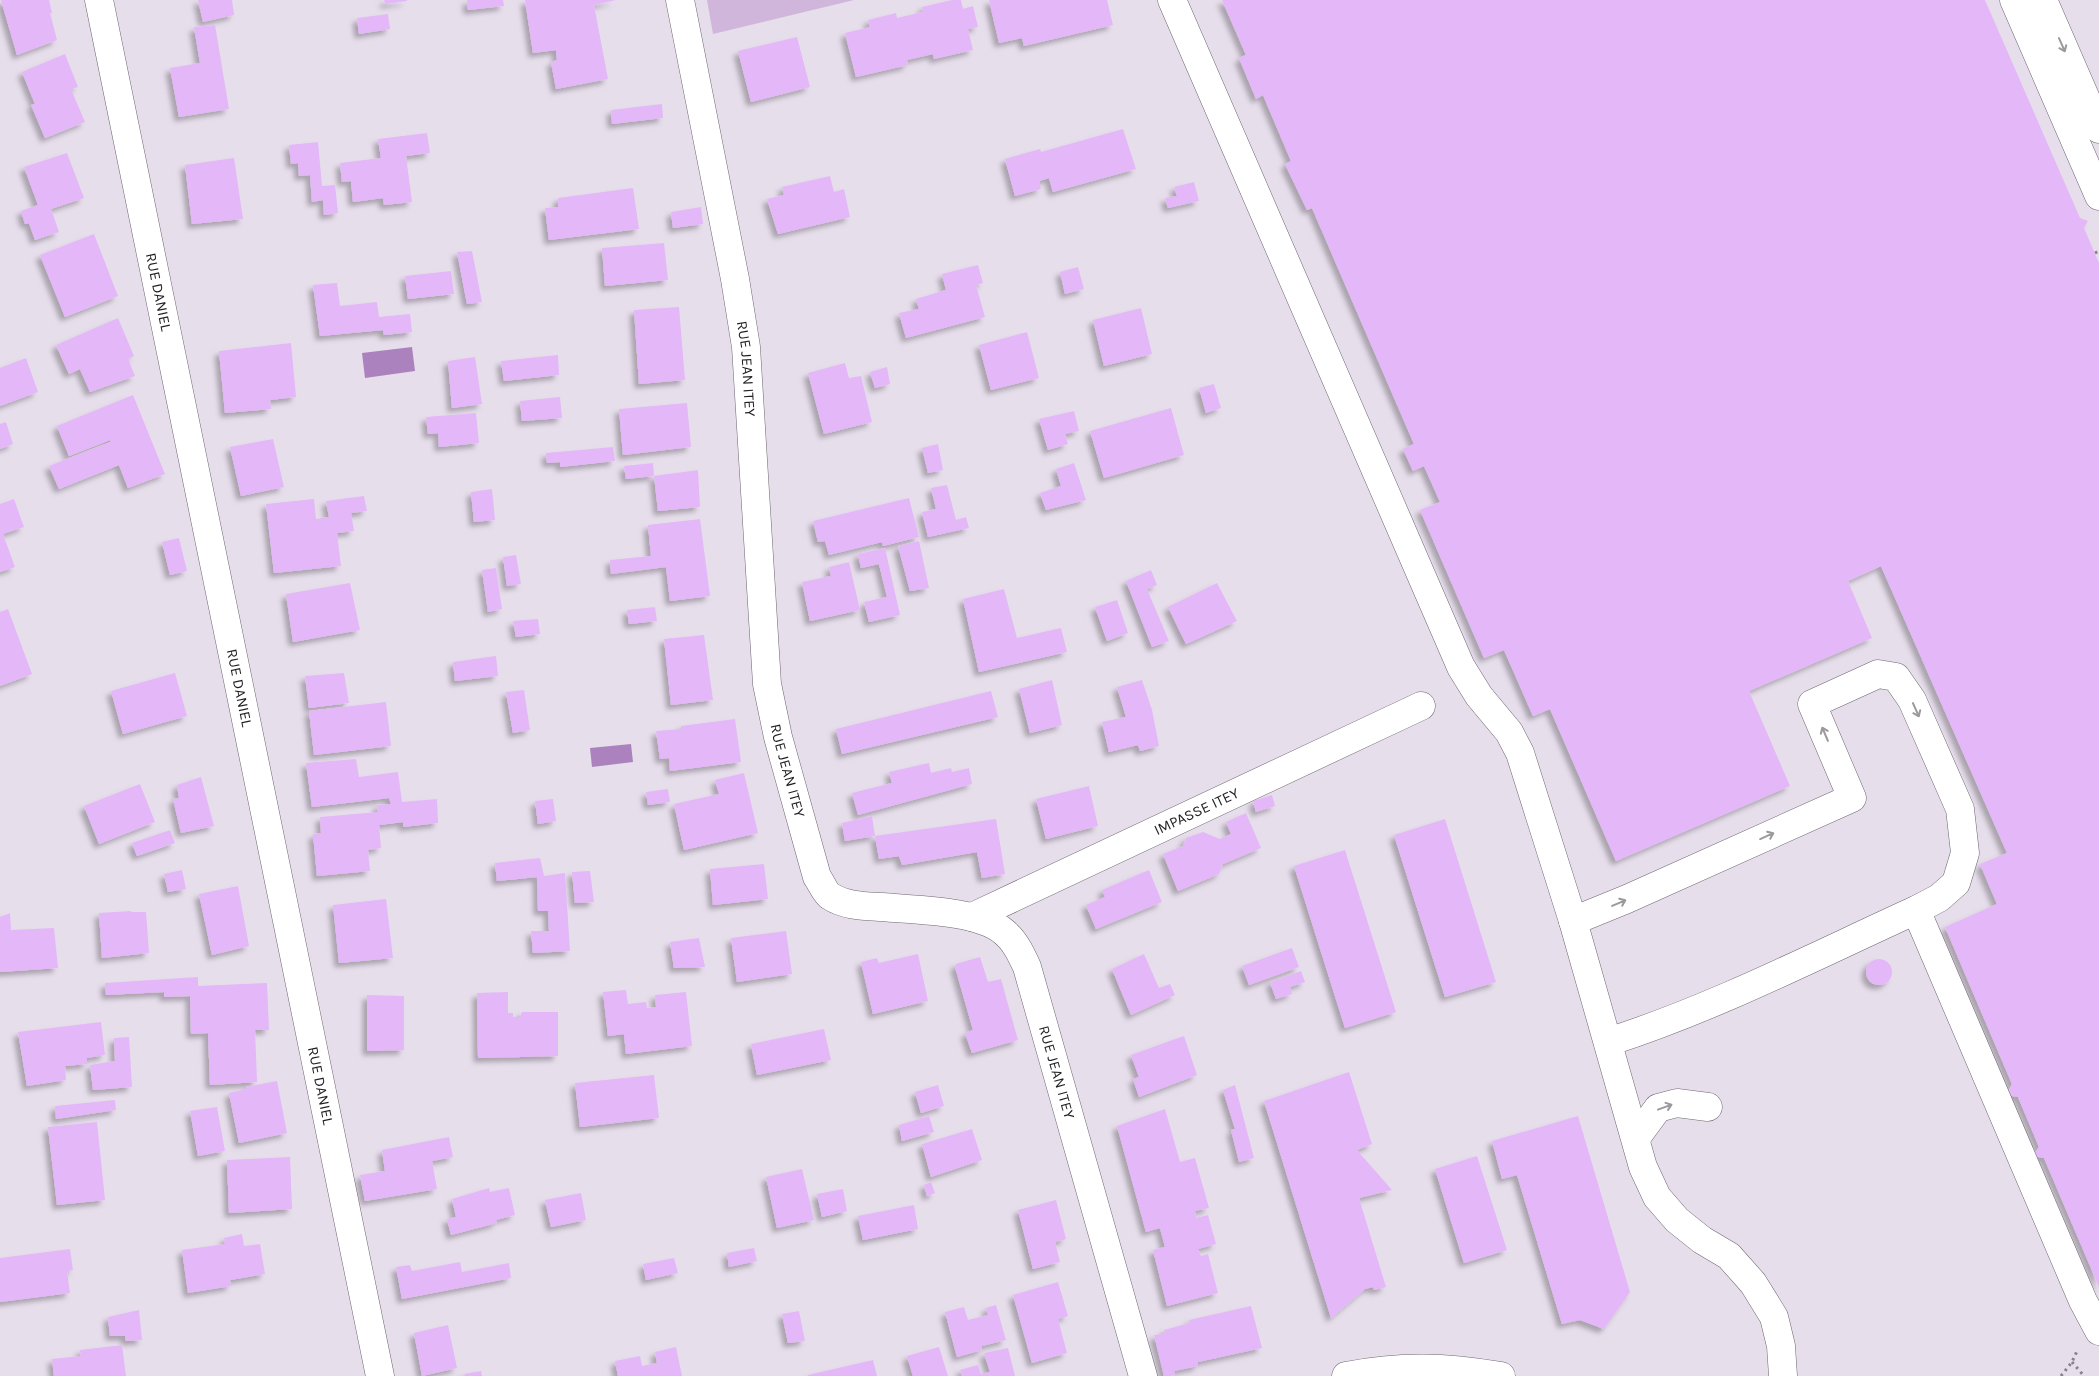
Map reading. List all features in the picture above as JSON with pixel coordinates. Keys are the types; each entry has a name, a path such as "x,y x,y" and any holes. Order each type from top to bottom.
{"street":[{"name":"RUE DANIEL","path":"100,0 380,1376"},
{"name":"RUE JEAN ITEY","path":"680,0 735,279 746,347 767,684 778,737 818,877 828,896 855,905 972,917 987,922 1004,932 1020,950 1027,967 1143,1376"},
{"path":"1172,0 1461,666 1479,696 1509,732 1520,753 1573,921 1644,1168 1657,1197 1677,1220 1702,1240 1729,1256 1753,1283 1774,1317 1781,1346 1783,1376"},
{"path":"2014,0 2099,196"},
{"path":"2043,0 2099,129"},
{"path":"1573,921 1627,899 1852,798 1812,704 1878,674 1896,677 1912,700 1960,809 1965,853 1956,882 1939,898 1916,910 1679,1017 1608,1042"},
{"name":"IMPASSE ITEY","path":"972,917 1421,706"},
{"path":"1916,910 2083,1301 2099,1331"},
{"path":"1636,1138 1658,1108 1677,1103 1708,1108"},
{"path":"1346,1376 1374,1371 1413,1368 1454,1368 1501,1376"}],"path":[{"path":"2072,1362 2084,1376"}],"shaded area":[{"path":"707,0 854,0 713,34"},
{"path":"412,347 415,371 365,378 362,353"},
{"path":"631,744 633,762 592,767 590,748"}],"building":[{"path":"1,0 49,0 52,13 50,13 57,40 17,55"},
{"path":"198,0 232,0 234,15 203,22"},
{"path":"384,0 407,0 407,1 385,4"},
{"path":"467,0 503,0 504,6 468,10"},
{"path":"525,0 616,0 594,5 608,79 556,89 551,62 557,60 556,50 533,53"},
{"path":"952,0 961,0 963,9 973,6 978,27 968,29 973,50 934,59 933,54 907,60 908,65 856,77 845,33 870,27 868,20 896,13 897,18 923,12 922,7"},
{"path":"989,0 1107,0 1113,25 1024,46 1022,38 999,43"},
{"path":"1222,0 1985,0 2080,218 2088,221 2084,228 2099,263 2099,1287 2044,1158 2033,1156 2039,1147 2018,1097 2006,1095 2012,1084 1945,927 1997,904 1980,864 2007,853 1881,566 1848,581 1872,638 1749,691 1790,786 1616,861 1550,709 1533,716 1504,650 1484,658 1420,510 1440,502 1424,466 1413,471 1403,449 1414,444 1312,208 1307,210 1285,164 1291,161 1263,95 1256,99 1239,58 1246,55"},
{"path":"388,14 390,29 359,34 357,18"},
{"path":"215,25 229,109 179,117 170,68 200,63 194,27"},
{"path":"797,37 810,87 751,102 738,51"},
{"path":"65,54 78,87 71,89 85,122 45,138 31,105 35,104 22,72"},
{"path":"662,104 663,118 612,124 611,110"},
{"path":"1123,129 1136,169 1053,192 1049,178 1039,181 1041,189 1015,196 1005,159 1040,149 1041,152"},
{"path":"427,133 430,153 406,156 412,202 384,205 383,198 353,202 351,181 342,182 340,163 381,158 378,139"},
{"path":"318,142 322,186 335,185 338,213 324,215 323,200 312,202 310,175 299,176 298,163 291,164 289,145"},
{"path":"67,153 84,198 51,209 59,232 35,240 29,223 25,224 21,211 38,205 24,167"},
{"path":"234,158 243,219 192,224 185,165"},
{"path":"830,176 834,192 844,189 850,217 778,234 767,199 784,195 782,187"},
{"path":"1194,182 1199,201 1168,208 1165,198 1177,196 1174,187"},
{"path":"633,188 639,229 549,240 545,208 558,207 558,198"},
{"path":"701,207 703,224 673,228 671,212"},
{"path":"94,234 118,296 65,317 40,255"},
{"path":"664,243 668,280 605,286 602,248"},
{"path":"472,251 482,302 467,304 457,252"},
{"path":"978,265 983,283 976,285 985,317 906,338 899,313 919,309 916,299 946,290 942,274"},
{"path":"1078,267 1084,289 1065,294 1060,272"},
{"path":"451,271 454,294 408,299 405,276"},
{"path":"337,283 340,306 377,302 379,317 410,314 412,332 384,335 383,330 320,336 313,285"},
{"path":"679,307 685,380 639,384 634,310"},
{"path":"1141,308 1152,354 1104,366 1093,320"},
{"path":"118,318 134,356 128,359 135,376 90,392 80,369 69,374 56,345"},
{"path":"1027,332 1039,378 991,390 979,345"},
{"path":"291,343 296,397 270,400 271,409 225,413 219,351"},
{"path":"558,355 559,375 504,381 501,361"},
{"path":"475,357 482,404 452,408 448,361"},
{"path":"26,358 38,392 0,406 0,368"},
{"path":"845,363 849,378 861,376 872,422 824,434 808,373"},
{"path":"887,367 890,384 875,388 870,372"},
{"path":"1214,384 1221,408 1206,413 1199,388"},
{"path":"133,395 165,474 128,488 119,465 59,489 49,466 110,442 110,440 69,456 57,426"},
{"path":"560,397 562,418 522,421 520,401"},
{"path":"687,403 691,447 623,455 619,409"},
{"path":"1171,408 1184,455 1104,478 1090,431"},
{"path":"1074,411 1079,431 1065,434 1068,444 1048,450 1039,419"},
{"path":"476,413 479,443 439,447 438,433 428,434 426,417"},
{"path":"6,422 13,444 0,449 0,424"},
{"path":"273,439 284,487 241,496 230,447"},
{"path":"938,444 943,470 928,473 922,448"},
{"path":"613,447 615,461 560,467 560,462 547,463 546,453"},
{"path":"653,463 654,476 626,479 624,466"},
{"path":"1074,463 1086,500 1046,510 1040,493 1061,486 1056,469"},
{"path":"698,470 700,507 658,511 654,476"},
{"path":"947,485 956,520 966,517 969,528 928,537 922,512 936,509 931,488"},
{"path":"492,489 495,520 474,522 471,492"},
{"path":"364,496 367,511 351,513 354,531 337,533 341,566 274,573 266,504 314,499 316,519 329,517 326,501"},
{"path":"909,498 919,537 883,546 882,542 829,555 825,541 818,542 813,521"},
{"path":"14,499 24,527 3,534 15,567 0,572 0,504"},
{"path":"700,519 710,596 670,601 666,567 611,574 610,560 651,556 648,525"},
{"path":"179,538 187,571 170,575 162,542"},
{"path":"919,541 929,588 910,591 898,546"},
{"path":"885,548 900,615 869,622 864,602 887,597 879,564 861,568 858,554"},
{"path":"516,555 521,584 507,586 503,557"},
{"path":"849,562 860,610 810,621 802,582 831,576 829,567"},
{"path":"496,568 502,609 488,612 482,570"},
{"path":"1151,570 1157,585 1147,589 1169,641 1152,647 1126,581"},
{"path":"350,583 360,630 293,642 286,594"},
{"path":"1217,583 1237,621 1186,644 1168,607"},
{"path":"1004,589 1017,638 1061,628 1067,652 979,672 963,599"},
{"path":"1117,600 1128,633 1107,641 1095,607"},
{"path":"655,607 657,621 629,624 627,610"},
{"path":"8,609 32,674 0,686 0,612"},
{"path":"538,619 540,634 516,637 513,621"},
{"path":"704,635 713,700 671,705 664,639"},
{"path":"496,656 498,676 455,681 453,662"},
{"path":"175,673 187,716 123,734 111,691"},
{"path":"344,673 349,703 309,708 305,676"},
{"path":"1052,680 1062,725 1030,733 1019,689"},
{"path":"1142,680 1152,710 1159,746 1140,751 1138,745 1109,752 1102,722 1126,717 1117,687"},
{"path":"524,690 530,730 513,733 506,692"},
{"path":"991,691 998,717 842,754 836,729"},
{"path":"386,702 391,746 314,755 309,711"},
{"path":"735,719 741,762 670,771 669,758 660,759 656,731 681,729 681,726"},
{"path":"356,759 359,777 398,772 402,802 437,799 438,823 403,827 403,822 379,825 381,848 368,850 370,871 317,876 313,834 321,833 320,817 378,812 377,805 391,804 389,798 312,807 306,763"},
{"path":"929,763 931,773 951,768 952,772 969,768 972,784 858,815 852,793 892,783 889,772"},
{"path":"744,773 758,833 684,850 674,804 719,794 715,780"},
{"path":"201,777 214,826 181,833 173,799 179,798 177,785"},
{"path":"140,784 155,822 99,844 84,806"},
{"path":"1089,786 1098,826 1046,839 1036,799"},
{"path":"668,789 670,802 648,805 646,792"},
{"path":"1272,795 1275,806 1256,812 1253,801"},
{"path":"553,799 556,821 538,824 535,801"},
{"path":"1246,813 1261,848 1223,864 1219,874 1178,891 1163,854 1183,846 1186,838 1203,832 1220,839 1231,834 1226,822"},
{"path":"872,816 875,836 845,841 842,823"},
{"path":"996,819 1005,874 982,878 977,852 902,865 899,856 879,859 875,836"},
{"path":"1445,819 1496,982 1445,997 1394,835"},
{"path":"170,830 175,843 137,856 132,843"},
{"path":"1345,850 1396,1012 1345,1028 1294,866"},
{"path":"540,858 544,876 565,873 570,951 533,953 531,931 549,931 548,911 538,911 537,877 497,881 495,863"},
{"path":"764,864 768,899 713,905 710,869"},
{"path":"182,870 186,889 168,892 164,874"},
{"path":"1149,870 1162,902 1096,929 1086,905 1105,897 1102,890"},
{"path":"590,871 594,902 575,903 572,872"},
{"path":"238,886 249,946 212,955 199,894"},
{"path":"386,899 393,958 339,963 333,905"},
{"path":"146,912 149,953 102,958 99,913"},
{"path":"10,913 11,930 54,928 58,968 0,972 0,917"},
{"path":"786,931 792,974 737,982 731,938"},
{"path":"699,938 705,967 674,968 670,942"},
{"path":"1292,948 1299,967 1249,985 1242,966"},
{"path":"918,954 928,1001 873,1014 861,962 877,958 879,963"},
{"path":"1144,954 1159,988 1170,984 1175,995 1131,1015 1112,969"},
{"path":"980,957 988,982 1001,979 1018,1040 972,1053 965,1033 973,1030 955,967 956,964"},
{"path":"1879,959 1888,963 1892,972 1888,981 1879,985 1870,981 1866,972 1870,963"},
{"path":"1301,971 1305,982 1290,987 1292,994 1276,999 1270,982"},
{"path":"198,977 198,986 267,983 269,1030 255,1030 257,1082 210,1085 208,1033 191,1034 190,996 164,997 164,992 106,995 105,983"},
{"path":"626,990 628,1004 646,1002 647,1008 656,1007 655,995 686,992 692,1046 626,1054 624,1034 608,1036 603,992"},
{"path":"508,992 508,1013 513,1013 513,1017 520,1017 522,1012 558,1012 558,1056 478,1058 477,993"},
{"path":"367,995 404,996 404,1050 367,1051"},
{"path":"101,1022 105,1055 87,1058 87,1064 65,1066 66,1080 27,1086 18,1032"},
{"path":"824,1029 831,1060 757,1075 751,1044"},
{"path":"1184,1036 1197,1075 1139,1097 1133,1079 1139,1077 1131,1055"},
{"path":"129,1037 132,1087 93,1090 90,1065 115,1061 114,1038"},
{"path":"1349,1072 1372,1144 1357,1150 1392,1190 1359,1198 1386,1287 1374,1290 1373,1287 1365,1289 1331,1318 1264,1101"},
{"path":"654,1075 659,1118 580,1127 575,1083"},
{"path":"277,1081 287,1133 239,1143 229,1093 246,1089 246,1087"},
{"path":"938,1085 944,1106 921,1113 915,1092"},
{"path":"1235,1085 1254,1158 1239,1162 1231,1130 1235,1129 1223,1090"},
{"path":"115,1100 116,1110 56,1119 55,1106"},
{"path":"217,1107 225,1151 198,1156 190,1111"},
{"path":"1165,1109 1180,1162 1195,1158 1209,1208 1195,1211 1196,1218 1208,1215 1216,1244 1198,1249 1201,1256 1208,1254 1218,1293 1167,1306 1153,1250 1165,1247 1160,1228 1146,1232 1117,1126"},
{"path":"929,1116 934,1132 902,1141 899,1125"},
{"path":"1578,1116 1630,1292 1604,1329 1580,1320 1562,1324 1517,1175 1502,1179 1492,1141"},
{"path":"97,1122 105,1200 57,1205 48,1127"},
{"path":"972,1129 982,1160 931,1177 922,1144"},
{"path":"449,1137 453,1157 432,1161 437,1189 365,1201 360,1175 385,1171 382,1150"},
{"path":"1477,1156 1507,1250 1464,1263 1435,1169"},
{"path":"290,1157 292,1209 229,1213 227,1160"},
{"path":"802,1169 814,1220 777,1228 766,1177"},
{"path":"931,1182 935,1193 927,1196 924,1185"},
{"path":"489,1188 490,1192 509,1188 515,1215 496,1220 497,1223 451,1235 447,1219 456,1217 452,1199"},
{"path":"843,1189 847,1211 822,1217 817,1194"},
{"path":"581,1193 586,1220 551,1227 545,1200"},
{"path":"1056,1200 1066,1239 1055,1242 1060,1262 1033,1269 1018,1210"},
{"path":"914,1205 918,1229 863,1240 858,1216"},
{"path":"242,1234 244,1246 260,1244 265,1274 230,1280 231,1286 188,1293 182,1250 225,1244 224,1238"},
{"path":"754,1248 757,1261 729,1267 727,1253"},
{"path":"70,1249 73,1270 67,1271 70,1293 0,1302 0,1258"},
{"path":"674,1258 678,1273 646,1280 643,1264"},
{"path":"460,1262 462,1272 509,1263 511,1278 402,1299 396,1267 410,1265 412,1271"},
{"path":"1058,1282 1068,1316 1058,1319 1067,1353 1032,1363 1013,1295"},
{"path":"996,1305 1006,1340 982,1346 982,1350 957,1357 945,1312 964,1307 968,1320 988,1315 986,1308"},
{"path":"1251,1306 1262,1348 1198,1362 1198,1366 1174,1371 1175,1375 1164,1376 1154,1335 1165,1334 1164,1330 1190,1323 1189,1320"},
{"path":"139,1310 142,1340 126,1341 125,1336 110,1336 108,1317"},
{"path":"799,1311 805,1341 788,1343 782,1314"},
{"path":"448,1325 457,1368 422,1376 414,1333"},
{"path":"122,1345 126,1376 54,1376 52,1359 81,1356 80,1350"},
{"path":"676,1347 682,1376 618,1376 615,1361 640,1356 642,1366 657,1363 655,1352"},
{"path":"939,1347 948,1376 913,1376 907,1356"},
{"path":"1008,1348 1015,1376 962,1376 960,1370 978,1365 981,1374 990,1372 984,1353"},
{"path":"873,1360 877,1376 808,1376 808,1375"},
{"path":"481,1371 482,1376 465,1376 464,1374"}]}
